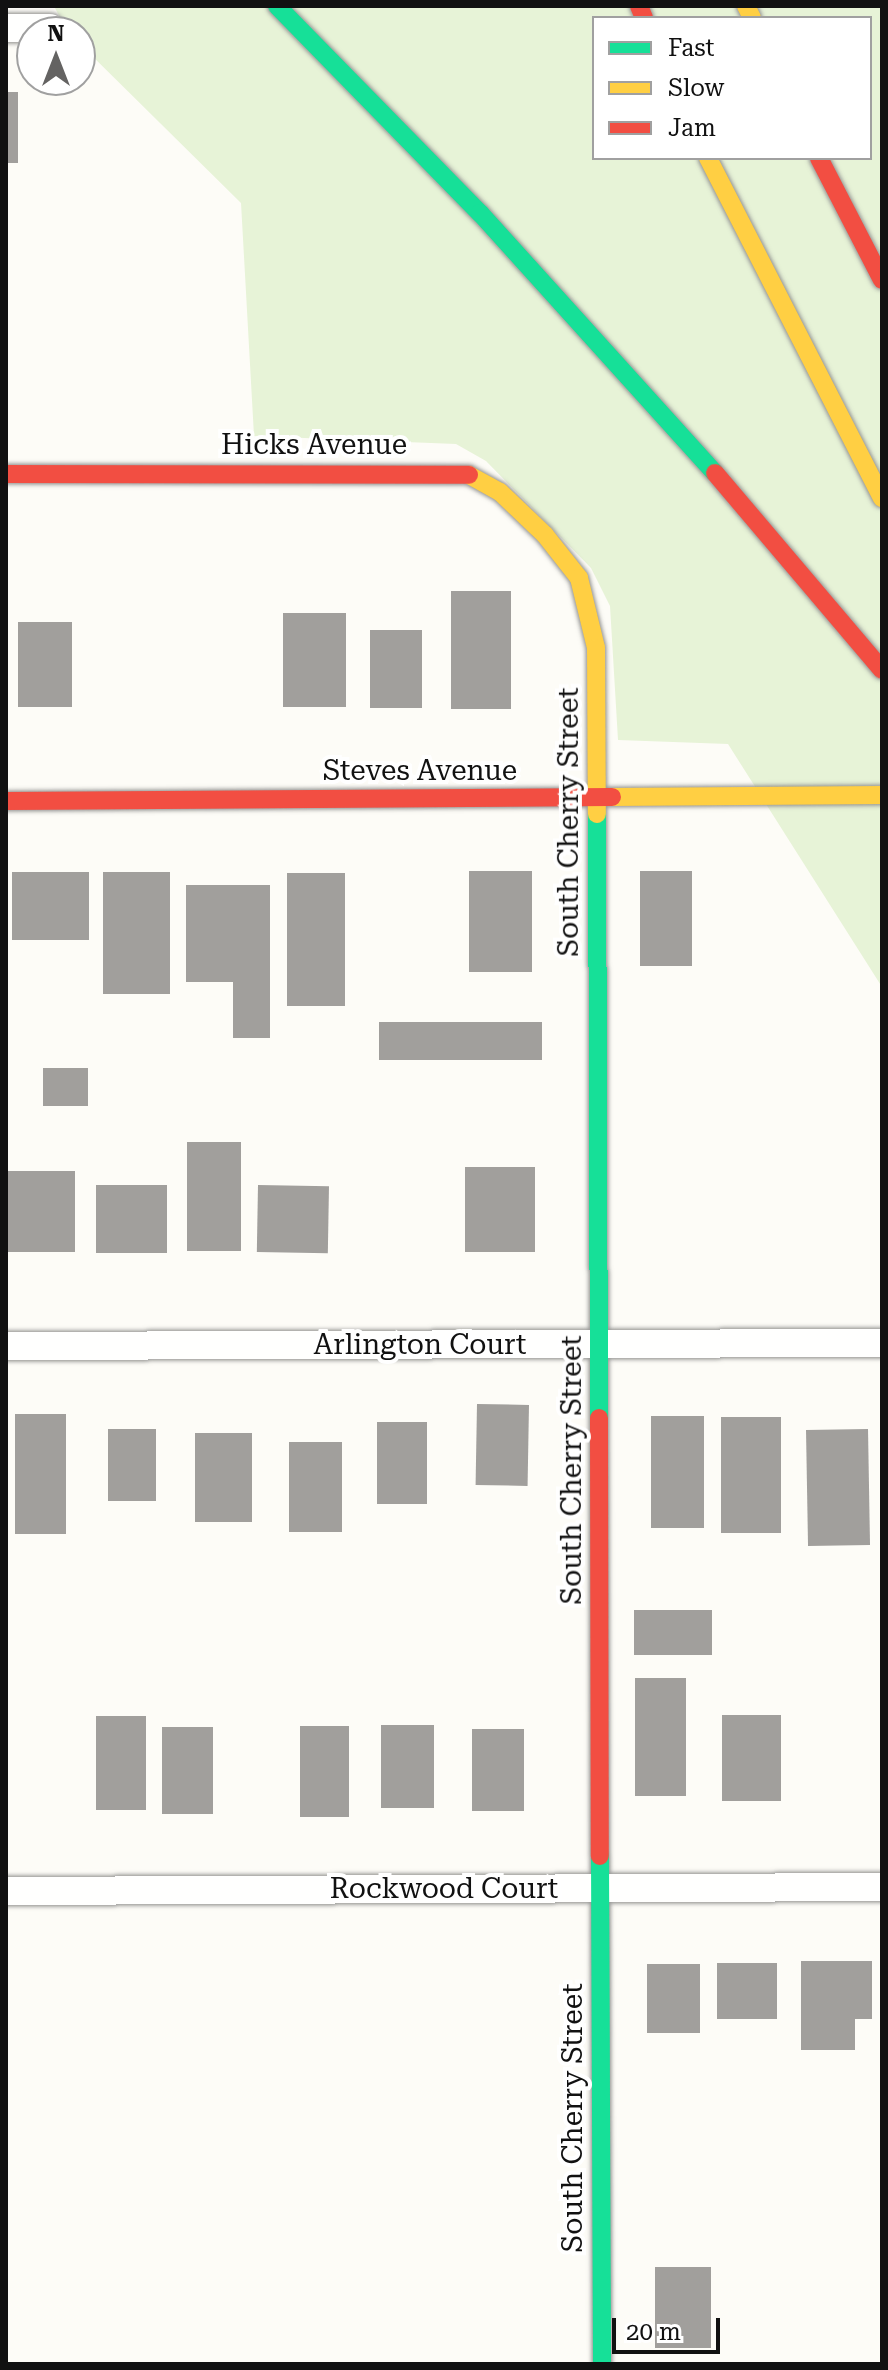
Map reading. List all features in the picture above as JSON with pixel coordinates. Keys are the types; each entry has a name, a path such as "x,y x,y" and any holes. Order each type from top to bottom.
{"main road":[{"path":"277,6 480,213 759,521 882,670"},
{"path":"709,160 882,498"},
{"path":"820,160 882,280"},
{"name":"Hicks Avenue","path":"6,474 470,475 500,492 545,535 579,578"},
{"name":"South Cherry Street","path":"579,578 596,648 602,2364"},
{"name":"Steves Avenue","path":"6,801 882,795"}],"street":[{"name":"Arlington Court","path":"6,1346 882,1343"},
{"name":"Rockwood Court","path":"6,1891 882,1887"}],"green space":[{"path":"54,6 882,6 882,987 728,744 618,740 610,606 591,568 486,461 456,444 254,436 241,203 96,60 96,16 59,16"}],"building":[{"path":"6,92 16,92 18,163 6,163"},
{"path":"451,591 511,591 511,709 451,709"},
{"path":"283,613 346,613 346,707 283,707"},
{"path":"18,622 72,622 72,707 18,707"},
{"path":"370,630 422,630 422,708 370,708"},
{"path":"469,871 532,871 532,972 469,972"},
{"path":"640,871 692,871 692,966 640,966"},
{"path":"12,872 89,872 89,940 12,940"},
{"path":"103,872 170,872 170,994 103,994"},
{"path":"287,873 345,873 345,1006 287,1006"},
{"path":"186,885 270,885 270,1038 233,1038 233,982 186,982"},
{"path":"379,1022 542,1022 542,1060 379,1060"},
{"path":"43,1068 88,1068 88,1106 43,1106"},
{"path":"187,1142 241,1142 241,1251 187,1251"},
{"path":"465,1167 535,1167 535,1252 465,1252"},
{"path":"8,1171 75,1171 75,1252 8,1252"},
{"path":"96,1185 167,1185 167,1253 96,1253"},
{"path":"258,1185 329,1186 328,1253 257,1252"},
{"path":"477,1404 529,1405 528,1486 476,1485"},
{"path":"15,1414 66,1414 66,1534 15,1534"},
{"path":"651,1416 704,1416 704,1528 651,1528"},
{"path":"721,1417 781,1417 781,1533 721,1533"},
{"path":"377,1422 427,1422 427,1504 377,1504"},
{"path":"108,1429 156,1429 156,1501 108,1501"},
{"path":"868,1429 870,1545 808,1546 806,1430"},
{"path":"195,1433 252,1433 252,1522 195,1522"},
{"path":"289,1442 342,1442 342,1532 289,1532"},
{"path":"634,1610 712,1610 712,1655 634,1655"},
{"path":"635,1678 686,1678 686,1796 635,1796"},
{"path":"722,1715 781,1715 781,1801 722,1801"},
{"path":"96,1716 146,1716 146,1810 96,1810"},
{"path":"381,1725 434,1725 434,1808 381,1808"},
{"path":"300,1726 349,1726 349,1817 300,1817"},
{"path":"162,1727 213,1727 213,1814 162,1814"},
{"path":"472,1729 524,1729 524,1811 472,1811"},
{"path":"801,1961 872,1961 872,2019 855,2019 855,2050 801,2050"},
{"path":"717,1963 777,1963 777,2019 717,2019"},
{"path":"647,1964 700,1964 700,2033 647,2033"},
{"path":"655,2267 711,2267 711,2348 655,2348"}],"traffic: fast":[{"path":"277,6 480,213 715,473"},
{"path":"597,814 599,1418"},
{"path":"600,1856 602,2364"}],"traffic: slow":[{"path":"746,6 751,16"},
{"path":"709,160 882,498"},
{"path":"469,475 500,492 545,535 579,578 596,648 597,814"},
{"path":"612,797 882,795"}],"traffic: jam":[{"path":"639,6 643,16"},
{"path":"820,160 882,280"},
{"path":"715,473 882,670"},
{"path":"6,474 469,475"},
{"path":"6,801 612,797"},
{"path":"599,1418 600,1856"}]}
